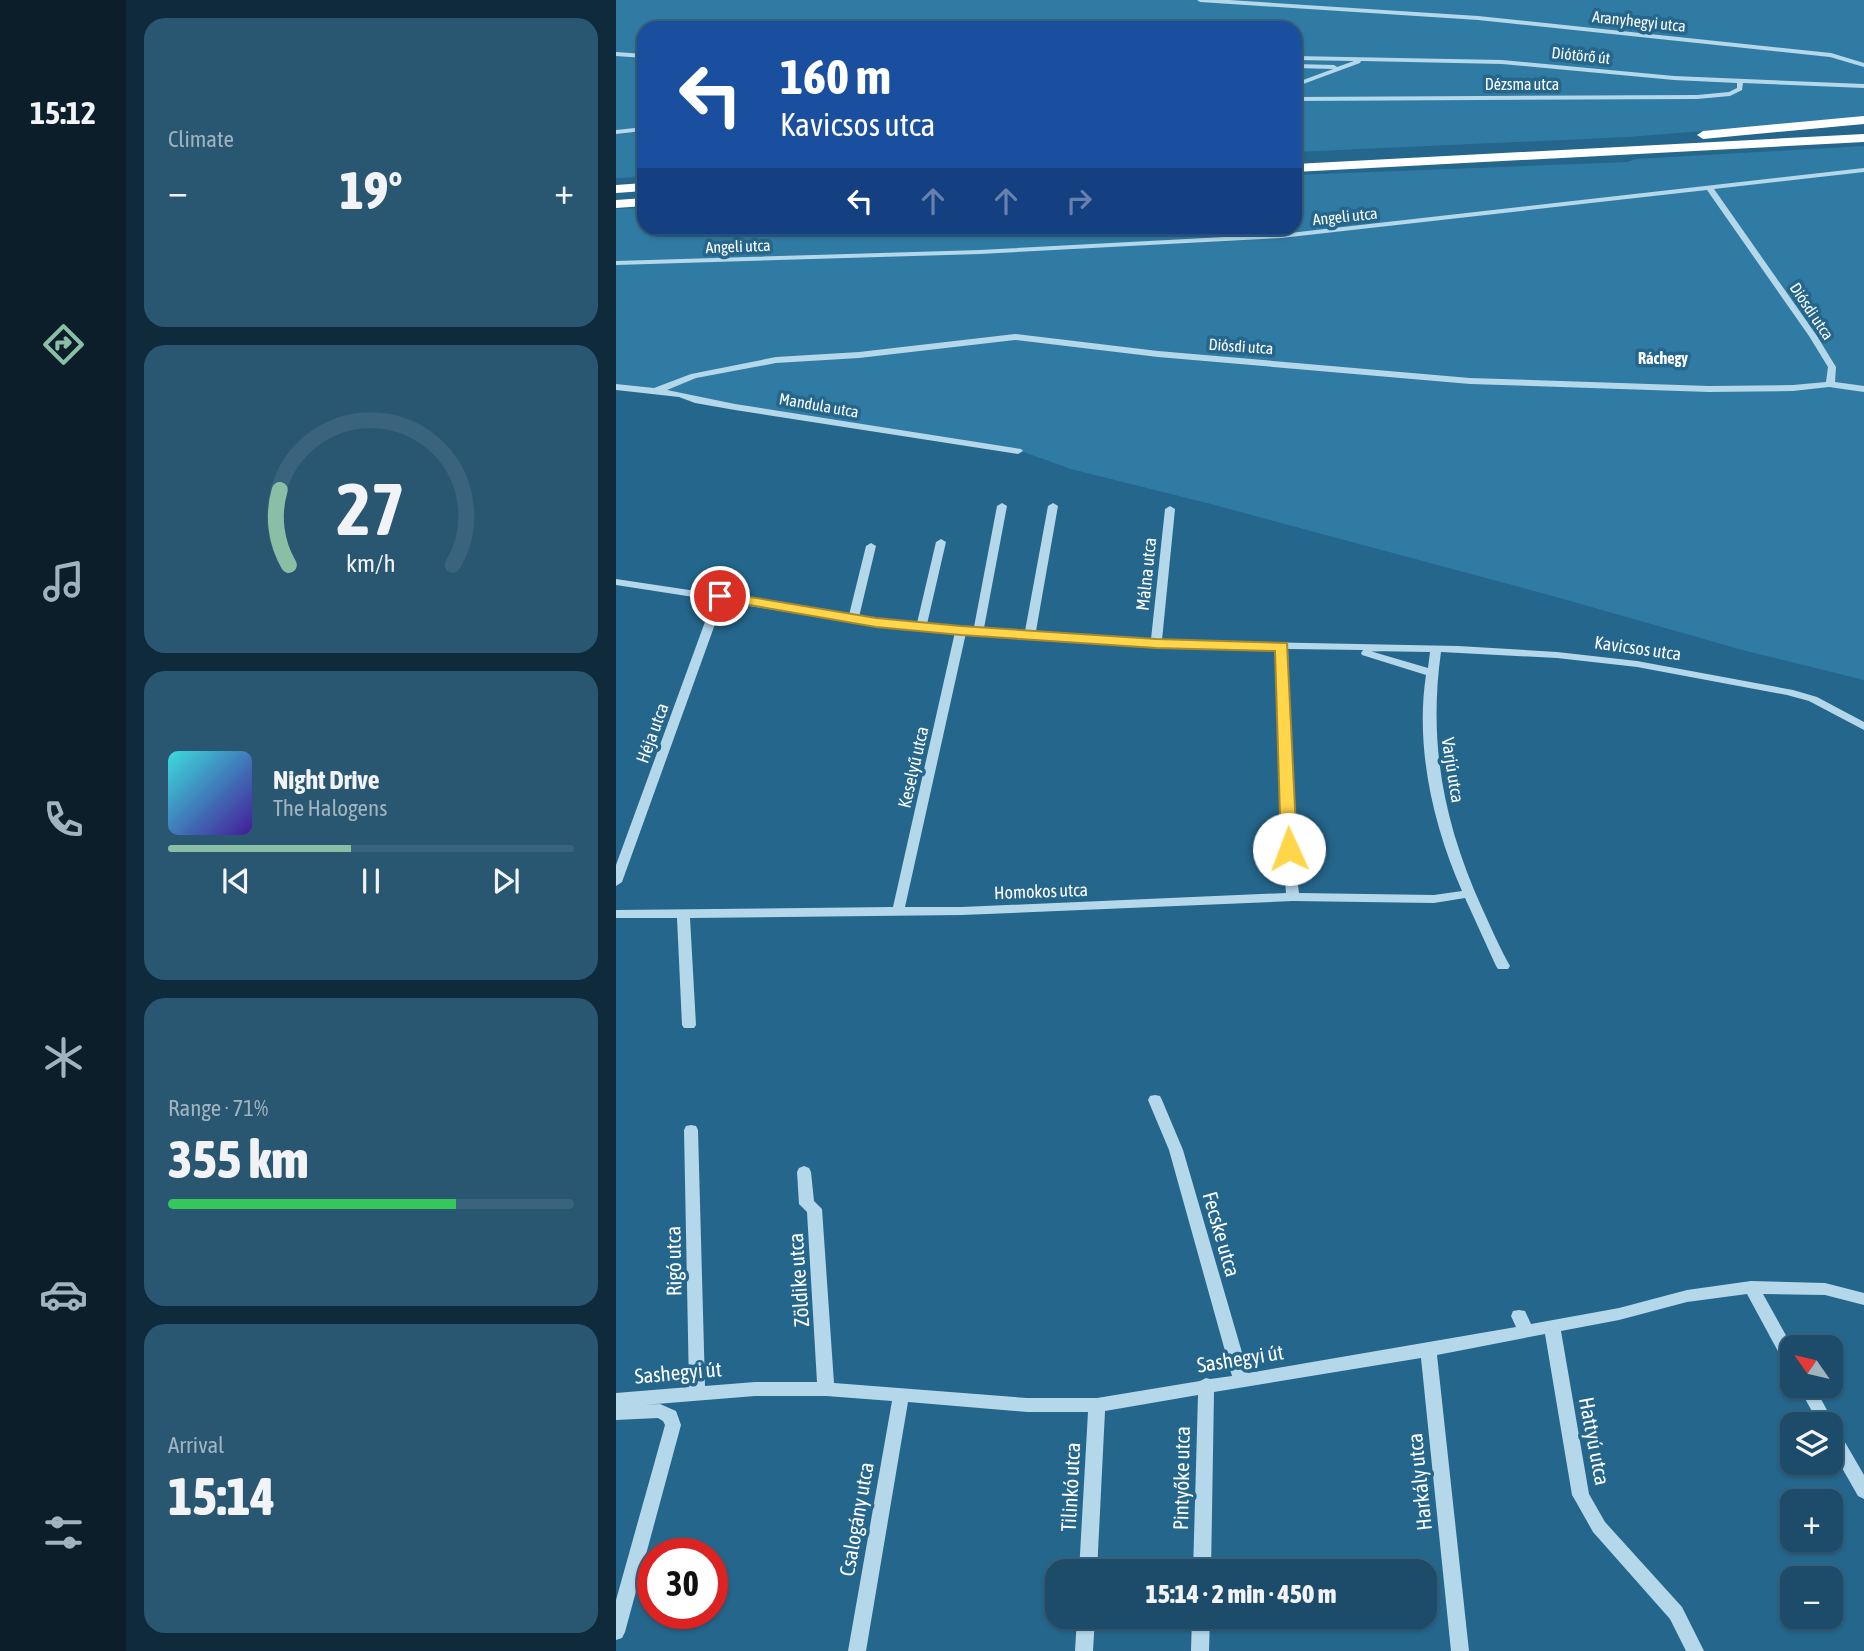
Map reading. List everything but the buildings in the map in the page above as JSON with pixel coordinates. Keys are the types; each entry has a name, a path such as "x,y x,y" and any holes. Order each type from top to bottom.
{"highway":[{"path":"1684,139 1864,120"},
{"path":"1302,157 1864,128"},
{"path":"1302,168 1864,138"},
{"path":"616,182 637,181"},
{"path":"616,189 637,188"},
{"path":"616,199 637,200"},
{"path":"616,204 637,201"}],"street":[{"name":"Aranyhegyi utca","path":"1200,0 1478,18 1831,55 1864,65"},
{"path":"616,54 637,56"},
{"name":"Diótörő út","path":"1302,58 1502,62 1645,76 1864,86"},
{"path":"1302,82 1368,59"},
{"path":"1302,66 1341,68"},
{"name":"Dézsma utca","path":"1302,99 1697,97 1730,94 1740,89 1740,81"},
{"path":"616,132 637,130"},
{"name":"Angeli utca","path":"1302,234 1864,170"},
{"name":"Diósdi utca","path":"1709,187 1813,336 1832,368 1832,380 1829,384"},
{"name":"Angeli utca","path":"616,263 980,252 1290,235"},
{"name":"Diósdi utca","path":"655,391 694,376 754,363 859,355 1015,337 1156,354 1470,381 1709,389 1793,388 1829,384 1864,389"},
{"name":"Mandula utca","path":"616,387 655,391 835,425 921,435 1018,451"},
{"path":"978,632 1002,506"},
{"path":"1030,635 1053,506"},
{"name":"Málna utca","path":"1156,643 1170,509"},
{"path":"921,627 941,542"},
{"path":"853,619 871,546"},
{"name":"Kavicsos utca","path":"616,582 720,596 853,619 961,631 1156,643 1436,649 1557,655 1637,664 1747,683 1814,699 1864,727"},
{"name":"Héja utca","path":"616,882 720,596"},
{"name":"Keselyű utca","path":"898,912 961,631"},
{"path":"1282,646 1293,897"},
{"name":"Kavicsos utca","path":"1353,648 1431,673"},
{"path":"1395,662 1397,649"},
{"name":"Varjú utca","path":"1436,649 1431,673 1429,759 1441,810 1467,894 1503,966"},
{"name":"Homokos utca","path":"616,914 1071,908 1293,897 1434,899 1467,894"},
{"path":"683,915 689,1024"},
{"name":"Fecske utca","path":"1155,1100 1159,1116 1169,1128 1176,1150 1242,1382"},
{"name":"Rigó utca","path":"691,1130 697,1392"},
{"name":"Zöldike utca","path":"804,1172 807,1204 814,1209 826,1388"},
{"path":"1751,1287 1780,1339"},
{"name":"Sashegyi út","path":"616,1400 697,1392 826,1388 1027,1405 1097,1405 1427,1350 1523,1323 1552,1328 1687,1296 1751,1287 1825,1289 1864,1300"},
{"name":"Hattyú utca","path":"1552,1328 1581,1495 1599,1527 1676,1613 1695,1651"},
{"name":"Harkály utca","path":"1427,1350 1460,1651"},
{"name":"Pintyőke utca","path":"1202,1559 1206,1385"},
{"name":"Csalogány utca","path":"856,1651 901,1396"},
{"name":"Tilinkó utca","path":"1089,1559 1097,1405"},
{"name":"Sashegyi út","path":"616,1413 660,1411 670,1416 673,1425"},
{"path":"616,1632 673,1425"},
{"path":"1843,1454 1864,1491"},
{"path":"1084,1651 1085,1629"},
{"path":"1200,1651 1201,1629"}],"shaded area":[{"path":"616,0 1864,0 1864,118 1628,137 1302,152 1302,21 637,21 637,130 616,131"},
{"path":"637,132 637,177 616,178 616,134"},
{"path":"1864,146 1864,680 1746,651 1560,598 1071,469 1021,451 616,387 616,209 637,208 637,235 1302,235 1302,175 1628,162 1636,159"}],"district":[{"name":"Ráchegy","path":"1663,358"}],"route":[{"path":"720,596 876,623 961,631 1105,641 1282,646 1287,730 1289,849"}]}
